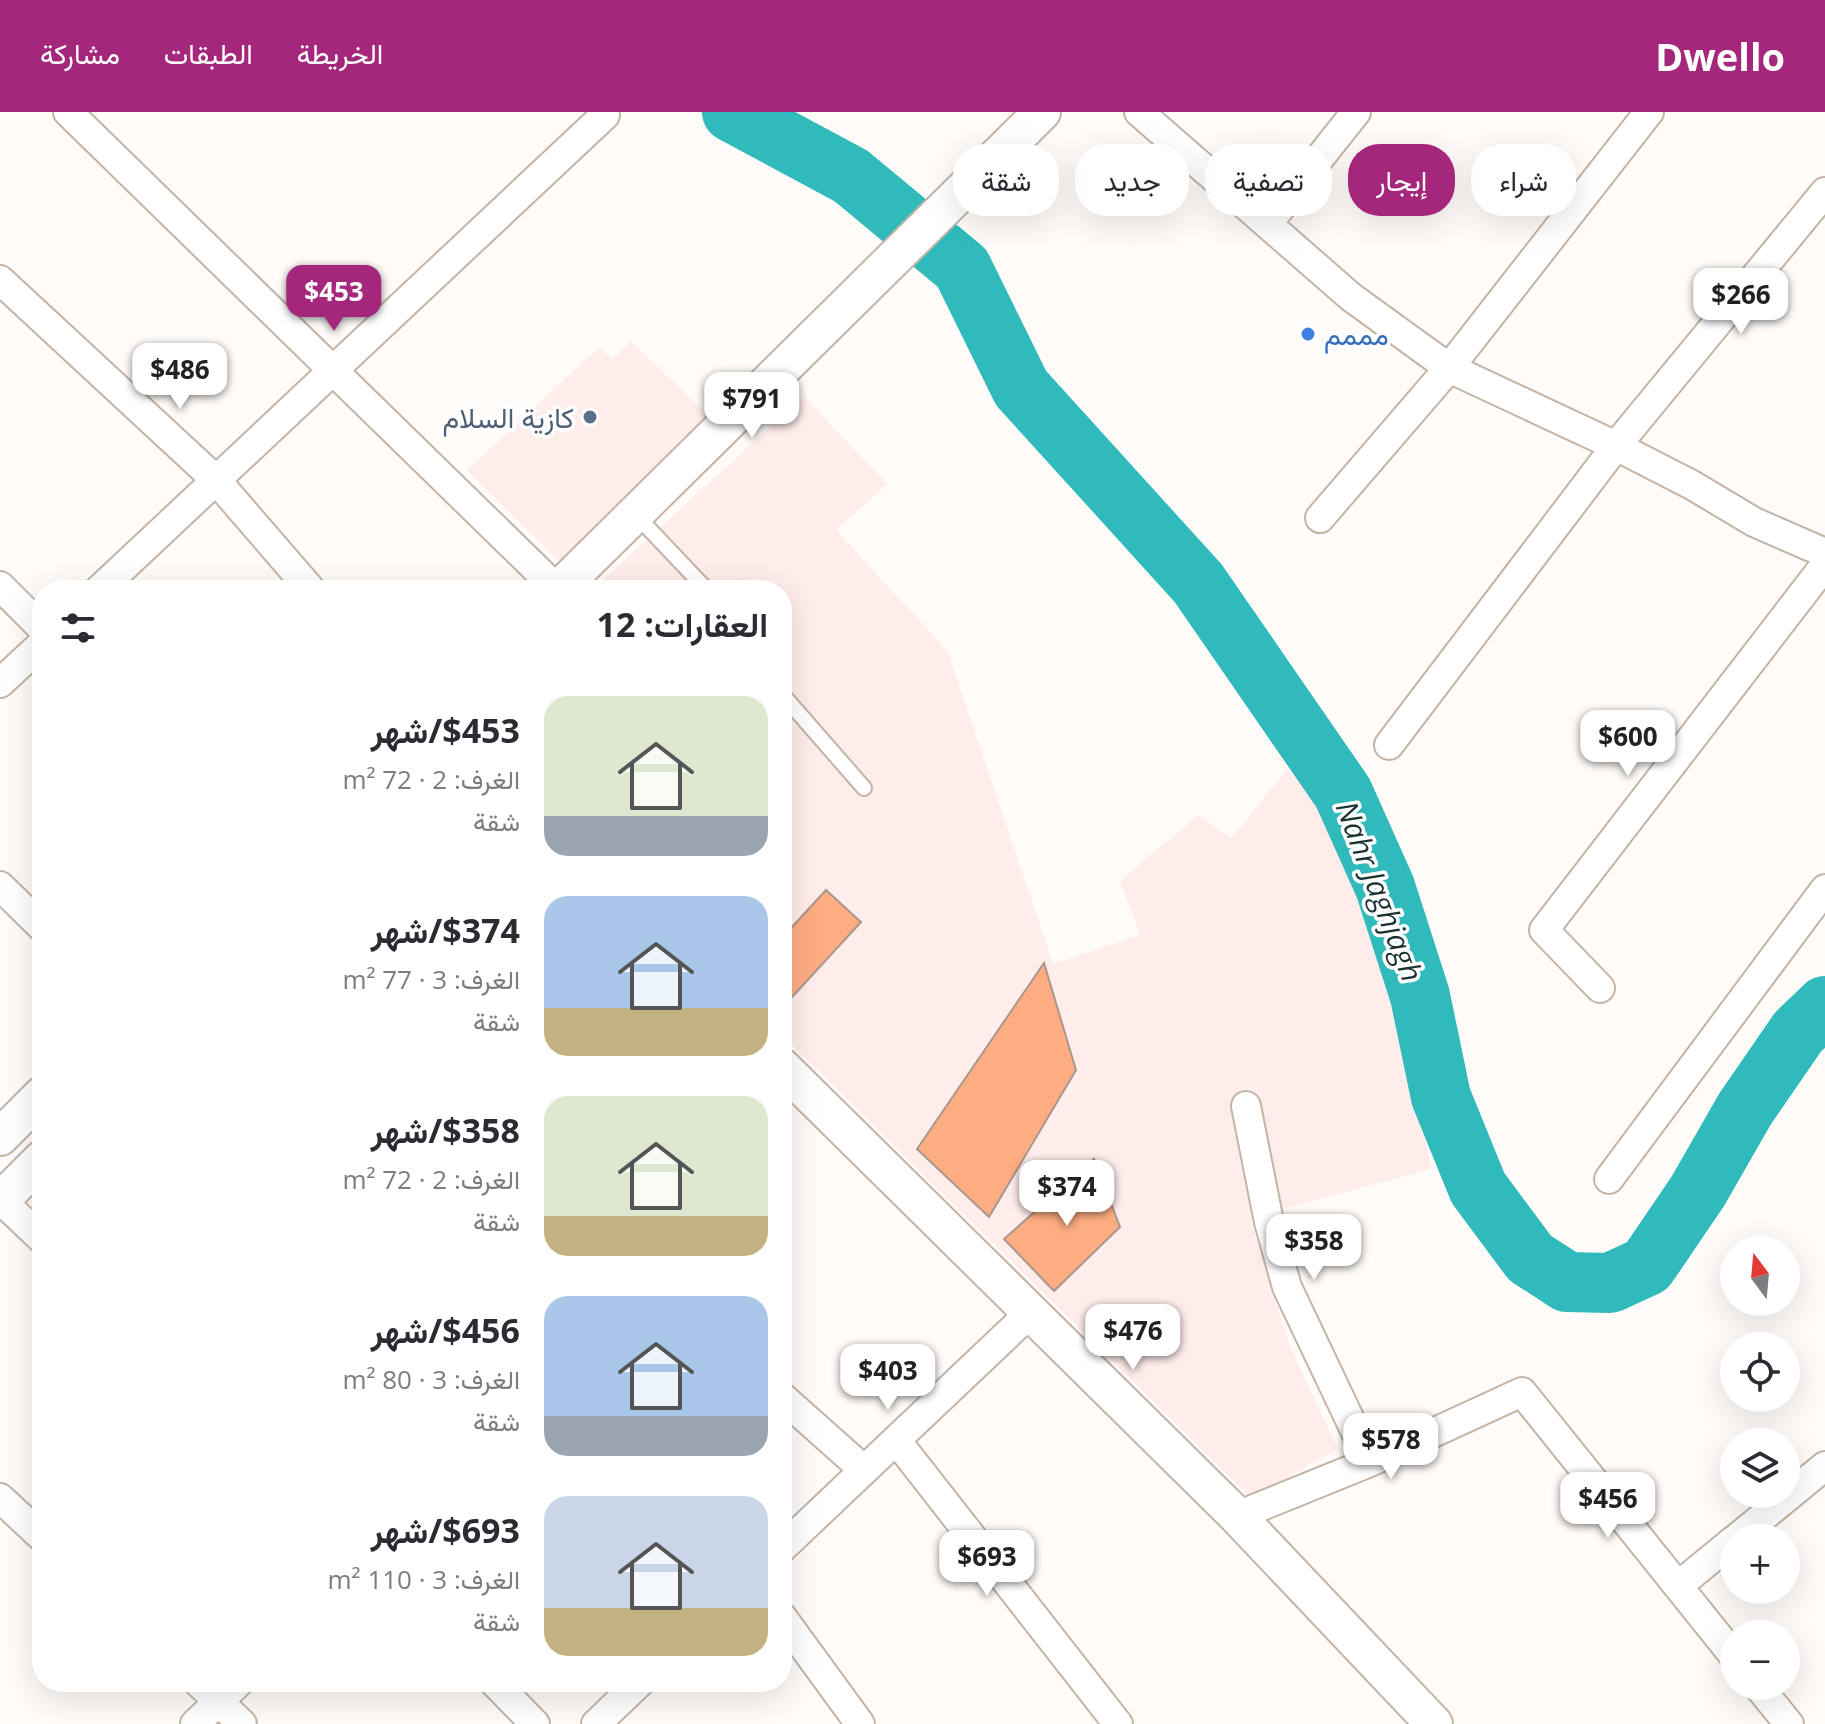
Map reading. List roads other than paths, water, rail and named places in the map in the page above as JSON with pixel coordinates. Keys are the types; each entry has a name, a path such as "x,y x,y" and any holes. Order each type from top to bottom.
{"street":[{"path":"68,112 331,372 548,580"},
{"path":"568,580 1042,112"},
{"path":"1139,112 1269,222 1351,297 1449,368 1616,446 1754,522 1825,553"},
{"path":"1269,222 1356,112"},
{"path":"1320,518 1449,368 1649,112"},
{"path":"110,580 605,115"},
{"path":"1389,745 1616,446 1825,192"},
{"path":"0,280 216,480 302,580"},
{"path":"1600,988 1544,930 1825,565"},
{"path":"0,586 32,618"},
{"path":"0,683 32,653"},
{"path":"0,886 32,917"},
{"path":"1609,1179 1825,889"},
{"path":"792,1077 1237,1516 1434,1724"},
{"path":"0,1137 32,1105"},
{"path":"1246,1106 1269,1222 1287,1287 1370,1462"},
{"path":"32,1169 0,1201 32,1230"},
{"path":"792,1538 1030,1313"},
{"path":"1237,1516 1370,1462 1522,1392 1720,1638"},
{"path":"792,1406 864,1470"},
{"path":"896,1440 1118,1724"},
{"path":"1754,1524 1825,1466"},
{"path":"0,1498 32,1528"},
{"path":"1678,1586 1720,1552"},
{"path":"792,1631 860,1724"},
{"path":"195,1724 229,1692 242,1724"},
{"path":"504,1692 535,1724"},
{"path":"596,1724 630,1692"},
{"path":"1769,1700 1789,1724"}],"lane":[{"path":"635,514 698,580"},
{"path":"792,705 864,788"}],"waterway":[{"name":"Nahr Jaghjagh","path":"732,112 851,176 962,268 1021,388 1198,583 1343,793 1385,887 1420,996 1441,1097 1478,1188 1530,1258 1567,1282 1610,1283 1647,1266 1698,1191 1745,1109 1798,1032 1825,1006"}],"place":[{"name":"مممم","path":"1308,334"},
{"name":"كازية السلام","path":"590,417"}]}
